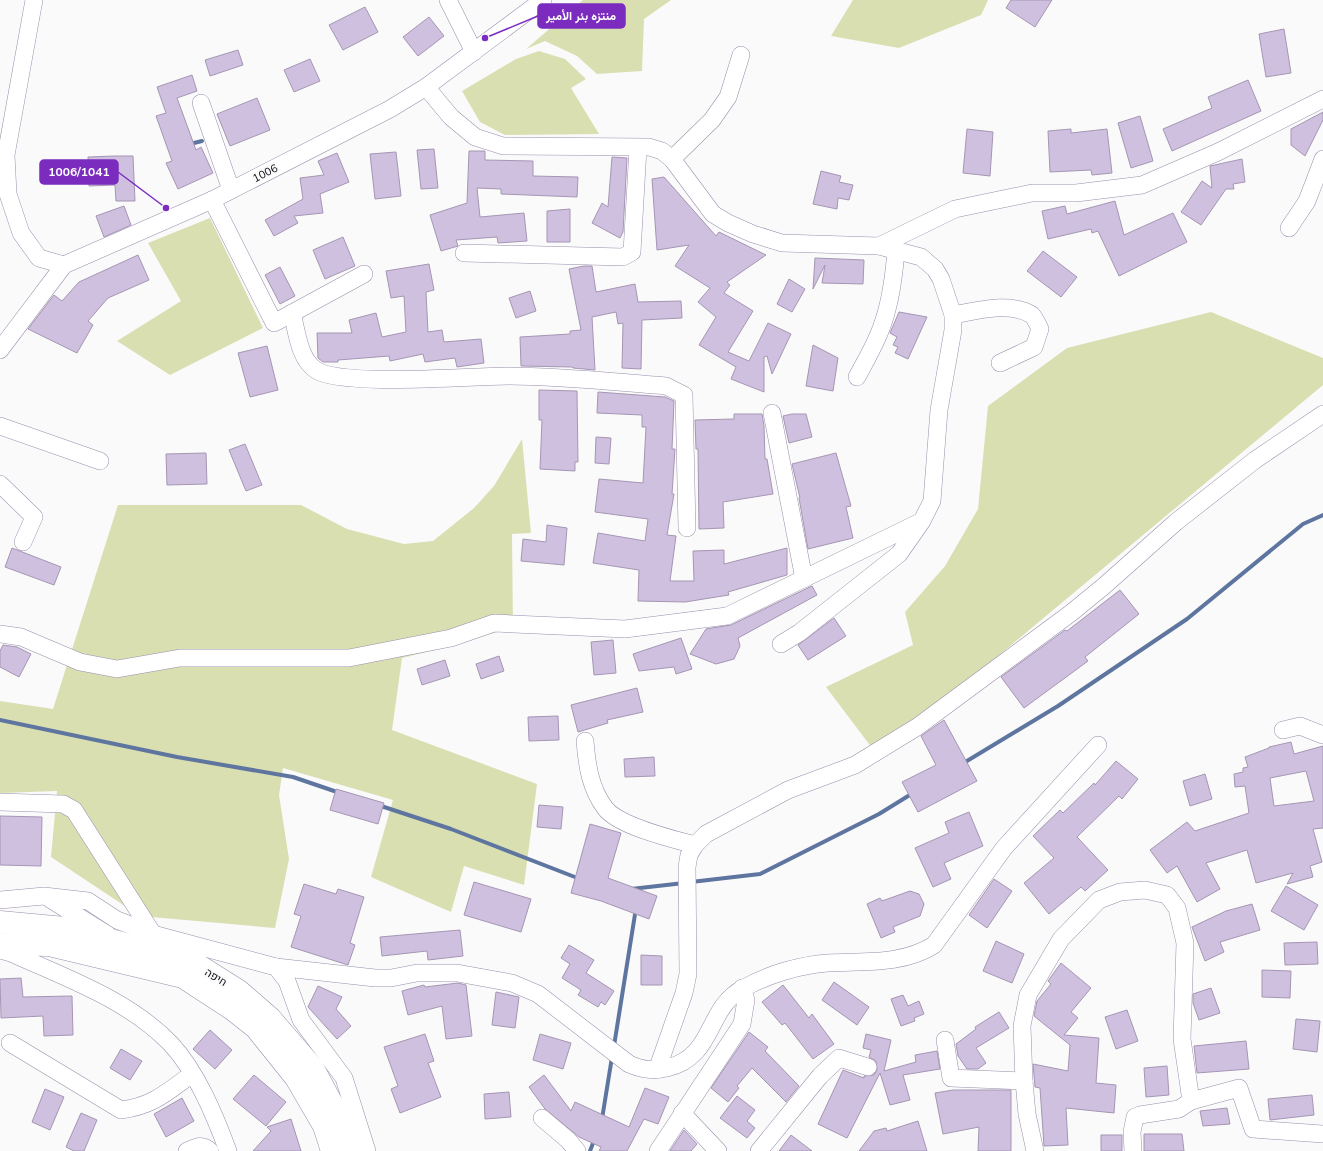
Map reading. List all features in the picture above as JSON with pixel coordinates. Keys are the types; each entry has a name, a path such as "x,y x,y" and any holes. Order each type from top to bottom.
{"highway":[{"name":"חיפה","path":"0,922 65,928 193,962 239,991 270,1018 313,1068 340,1119 351,1151"},
{"name":"חיפה","path":"0,944 49,945 184,977 232,1009 256,1028 296,1078 324,1126 332,1151"}],"street":[{"path":"34,0 6,155 4,194 21,233 39,258 64,265"},
{"path":"448,0 474,52"},
{"name":"1006","path":"0,350 64,265 212,200 390,109 426,87 543,0"},
{"path":"672,159 712,120 728,97 741,55"},
{"path":"426,87 451,117 475,137 503,146 649,147 662,151 672,159 713,214 728,223 782,243 879,246 896,249 921,256 935,269 948,294 953,314 953,330 939,410 932,502 922,521 899,554 799,633 781,644"},
{"path":"879,246 955,209 1032,193 1076,193 1142,184 1218,152 1323,99"},
{"path":"201,103 231,190"},
{"path":"464,253 623,257 632,252 638,148"},
{"path":"1289,228 1307,201 1323,159"},
{"path":"212,200 274,323 364,274"},
{"path":"857,377 878,336 886,314 894,280 896,249"},
{"path":"953,314 998,308 1016,310 1033,316 1040,329 1034,347 1000,364"},
{"path":"292,313 302,351 309,364 318,371 331,375 357,379 510,376 666,386 684,395 687,528"},
{"path":"772,413 804,579"},
{"path":"657,1070 684,993 688,974 687,867 689,854 695,845 706,834 781,794 855,765 917,727 1071,613 1104,586 1176,522 1255,460 1323,414"},
{"path":"0,426 100,461"},
{"path":"0,484 34,517 23,542"},
{"path":"0,634 21,637 80,662 117,669 180,658 349,658 451,638 494,623 625,629 727,616 922,521"},
{"path":"1283,730 1300,726 1323,735"},
{"path":"585,741 586,761 592,785 605,809 633,827 695,845"},
{"path":"0,900 44,896 88,901 116,920 153,934 276,967 375,978 391,978 416,973 458,973 512,983 538,994 629,1064 642,1070 657,1070 684,1063 695,1054 705,1041 726,1002 742,988 768,976 798,968 827,963 860,963 903,959 920,954 934,945 1004,848 1098,745"},
{"path":"0,802 63,804 74,810 153,934"},
{"path":"1035,1151 1027,1114 1024,1081 1022,1026 1028,996 1061,939 1099,900 1120,892 1145,890 1167,895 1177,908 1185,943 1182,1039 1192,1102"},
{"path":"44,896 125,945"},
{"path":"49,945 38,951 39,957 52,972"},
{"path":"0,950 109,998 152,1025 172,1045 192,1074 215,1116 228,1151"},
{"path":"276,967 287,981 301,1020 344,1078 367,1151"},
{"path":"658,1151 742,1024 746,1000 742,988"},
{"path":"945,1040 951,1078 1024,1081"},
{"path":"10,1043 121,1110 139,1108 157,1099 192,1074"},
{"path":"759,1151 820,1076 839,1058 868,1067"},
{"path":"1132,1151 1132,1132 1135,1117 1179,1109 1192,1102 1239,1088 1253,1129 1323,1134"},
{"path":"682,1113 718,1151"},
{"path":"542,1118 568,1140 577,1151"},
{"path":"186,1151 200,1145 205,1146 210,1151"}],"green space":[{"path":"583,0 671,0 644,19 642,71 597,74 577,56 545,41 526,49"},
{"path":"853,0 988,0 981,15 899,48 831,36"},
{"path":"539,51 565,59 586,79 571,88 599,134 505,135 480,122 462,91 516,59"},
{"path":"210,218 263,328 170,375 117,341 181,301 148,243"},
{"path":"1211,312 1323,358 1323,385 878,756 826,687 913,645 905,612 945,566 978,509 988,406 1067,348"},
{"path":"522,439 531,533 512,534 513,627 455,645 402,658 392,730 537,784 524,885 464,866 451,912 371,877 393,800 283,768 279,795 289,859 275,928 140,916 51,857 57,791 0,793 0,701 53,709 118,505 301,505 347,529 404,544 433,541 474,508 494,486"}],"building":[{"path":"1011,0 1052,0 1035,27 1006,8"},
{"path":"365,7 378,32 343,50 329,25"},
{"path":"429,17 444,36 418,56 403,37"},
{"path":"1284,29 1291,73 1266,77 1259,34"},
{"path":"238,50 243,65 210,76 205,60"},
{"path":"310,59 320,81 294,92 284,70"},
{"path":"192,75 197,91 177,98 196,150 201,147 213,173 178,189 166,163 172,161 156,116 166,113 157,87"},
{"path":"1248,80 1261,111 1172,151 1163,129 1212,108 1208,97"},
{"path":"257,98 270,130 230,146 217,114"},
{"path":"1323,112 1323,120 1305,156 1291,145 1291,129"},
{"path":"1140,116 1153,161 1131,168 1118,123"},
{"path":"967,129 993,132 990,176 963,173"},
{"path":"1071,129 1071,133 1107,129 1112,173 1092,175 1091,170 1050,172 1048,131"},
{"path":"434,149 438,188 421,189 417,150"},
{"path":"469,151 485,151 485,160 533,161 533,176 578,177 577,197 501,194 501,189 477,188 480,217 524,213 527,241 498,243 497,237 456,240 458,246 441,251 430,215 467,203"},
{"path":"396,152 401,196 375,199 370,154"},
{"path":"337,153 349,182 320,194 323,213 294,216 298,223 274,236 265,220 303,199 300,178 324,175 318,161"},
{"path":"133,156 135,201 116,201 115,185 89,186 88,157"},
{"path":"612,157 627,158 623,232 620,238 592,223 602,203 608,207"},
{"path":"1242,159 1245,182 1233,184 1234,189 1226,189 1201,225 1181,212 1202,181 1212,188 1210,166"},
{"path":"821,171 841,176 839,182 853,185 849,200 838,198 837,209 813,204"},
{"path":"664,177 716,236 719,232 766,255 727,282 730,285 724,293 753,311 728,352 749,361 768,323 791,334 772,374 767,356 764,357 764,392 731,379 736,367 699,345 716,317 698,302 710,288 675,266 689,245 657,250 652,179"},
{"path":"1115,201 1124,235 1173,213 1187,242 1119,276 1098,231 1092,233 1091,229 1048,239 1042,211 1065,206 1067,214"},
{"path":"124,206 131,225 104,237 96,216"},
{"path":"570,209 570,242 547,242 547,211"},
{"path":"343,237 355,266 325,279 313,250"},
{"path":"1043,251 1077,277 1061,297 1027,271"},
{"path":"138,255 149,280 108,298 88,321 93,325 77,353 28,329 54,295 62,301 79,282"},
{"path":"815,258 864,260 863,284 822,283 825,265 813,289"},
{"path":"429,264 434,290 426,292 428,332 442,330 444,342 481,339 484,363 457,367 455,358 425,362 423,354 390,361 389,356 338,360 338,362 323,362 318,358 317,333 352,333 349,320 376,313 382,337 406,332 404,296 391,298 386,271"},
{"path":"592,266 596,292 635,284 638,302 681,301 682,318 642,320 641,369 622,368 623,323 618,324 616,312 592,317 595,370 572,367 521,366 520,337 570,334 570,331 581,330 569,269"},
{"path":"280,267 295,296 280,304 265,275"},
{"path":"789,279 805,289 792,312 777,304"},
{"path":"530,291 536,311 516,318 509,298"},
{"path":"899,312 927,317 908,359 895,353 898,347 893,345 897,337 890,333"},
{"path":"813,345 838,358 833,391 806,386"},
{"path":"267,346 278,390 250,397 238,353"},
{"path":"539,390 577,391 578,462 575,462 575,471 540,469 542,420 539,420"},
{"path":"598,392 665,397 674,401 672,449 675,449 672,494 674,494 667,535 676,536 670,581 694,581 693,551 724,550 724,564 787,548 787,575 728,592 729,595 685,602 638,601 639,570 593,563 598,533 645,541 648,519 595,512 599,479 643,483 646,427 642,427 642,415 597,413"},
{"path":"734,414 762,414 765,459 767,459 773,494 723,502 724,528 699,529 698,449 696,449 695,420 734,419"},
{"path":"792,414 806,414 812,437 789,443 783,416"},
{"path":"596,437 611,438 609,464 595,463"},
{"path":"245,444 262,485 246,491 229,450"},
{"path":"206,453 207,484 167,485 166,454"},
{"path":"836,453 851,506 846,507 853,538 808,549 800,498 792,464"},
{"path":"547,525 567,528 564,565 521,561 523,539 546,542"},
{"path":"12,548 61,567 54,585 5,567"},
{"path":"812,586 817,595 738,638 740,646 734,659 716,664 690,654 706,629 731,625"},
{"path":"1120,590 1139,614 1085,657 1088,661 1024,708 1001,677 1065,630 1067,631"},
{"path":"834,618 846,636 808,660 798,645"},
{"path":"681,638 692,669 676,674 674,667 639,671 633,654"},
{"path":"613,640 616,673 594,675 591,642"},
{"path":"3,645 17,647 31,654 19,677 0,667 0,651"},
{"path":"499,656 504,671 481,679 476,664"},
{"path":"445,660 450,676 422,685 417,669"},
{"path":"637,688 643,712 607,720 608,723 578,732 571,705"},
{"path":"558,716 559,740 529,741 528,717"},
{"path":"944,720 977,781 918,812 902,782 936,765 921,736"},
{"path":"1291,742 1294,754 1323,746 1323,828 1313,829 1322,862 1310,866 1313,877 1287,884 1293,873 1256,883 1247,850 1206,863 1220,889 1197,902 1177,866 1167,873 1150,850 1187,822 1195,831 1249,813 1245,786 1235,787 1234,774 1243,772 1243,768 1248,767 1245,757 1269,747","holes":["1306,771 1314,801 1274,806 1270,778"]},
{"path":"654,757 655,776 625,777 624,759"},
{"path":"1116,761 1138,779 1122,799 1119,796 1077,837 1108,870 1085,891 1081,887 1049,914 1024,883 1054,858 1033,836 1060,810 1063,813 1094,783 1095,785"},
{"path":"1205,774 1212,799 1190,806 1183,781"},
{"path":"336,789 384,803 378,824 330,810"},
{"path":"539,805 563,807 561,829 537,827"},
{"path":"969,812 983,846 944,863 951,879 933,887 915,848 949,833 945,822"},
{"path":"0,816 42,817 41,866 0,865"},
{"path":"590,824 621,833 608,878 657,896 649,919 601,901 571,893"},
{"path":"994,879 1012,891 987,928 969,915"},
{"path":"474,882 531,899 521,932 464,915"},
{"path":"304,884 336,894 338,889 364,897 350,943 355,945 348,965 291,947 301,916 294,914"},
{"path":"1286,886 1318,905 1304,930 1271,911"},
{"path":"910,891 919,894 924,904 920,916 893,927 895,932 881,938 867,904 880,898 882,901"},
{"path":"1252,904 1260,930 1220,942 1224,952 1205,961 1192,927 1226,911"},
{"path":"460,930 463,956 428,960 427,951 382,956 380,937"},
{"path":"996,941 1024,954 1012,983 983,971"},
{"path":"1317,942 1318,964 1285,965 1284,943"},
{"path":"569,945 594,960 586,973 614,991 605,1005 601,1002 598,1007 578,995 581,990 562,978 570,964 561,958"},
{"path":"641,955 662,956 662,985 641,985"},
{"path":"1061,963 1091,988 1071,1012 1078,1018 1064,1035 1099,1038 1096,1083 1116,1085 1114,1113 1066,1108 1068,1145 1044,1146 1040,1088 1035,1087 1033,1064 1068,1071 1070,1045 1034,1016 1037,1001 1051,984 1048,981"},
{"path":"1262,970 1291,971 1290,998 1262,997"},
{"path":"21,978 23,997 72,996 73,1035 44,1036 43,1016 1,1018 0,979"},
{"path":"834,982 869,1007 857,1025 822,1000"},
{"path":"458,983 466,985 472,1036 446,1039 442,1006 408,1015 402,991 424,985 425,987"},
{"path":"783,985 809,1018 812,1014 834,1044 813,1059 785,1023 782,1025 762,1002"},
{"path":"318,986 342,997 336,1009 351,1026 337,1039 308,1007"},
{"path":"1211,988 1220,1013 1199,1020 1193,1003 1193,994"},
{"path":"496,992 519,997 515,1028 492,1025"},
{"path":"903,995 908,1006 919,1001 924,1014 914,1018 915,1021 901,1026 891,999"},
{"path":"1127,1010 1138,1041 1116,1049 1105,1017"},
{"path":"999,1012 1009,1028 976,1048 986,1063 978,1069 967,1069 958,1056 956,1044 976,1029 975,1027"},
{"path":"1296,1019 1320,1021 1317,1052 1293,1049"},
{"path":"210,1030 232,1050 215,1069 193,1049"},
{"path":"749,1032 768,1047 765,1051 799,1086 786,1102 752,1068 737,1086 739,1088 728,1102 711,1088"},
{"path":"425,1034 434,1061 428,1063 441,1097 400,1113 391,1089 398,1086 384,1047"},
{"path":"540,1034 571,1043 563,1069 533,1060"},
{"path":"866,1034 891,1040 884,1071 916,1062 915,1055 937,1051 940,1069 903,1075 910,1100 890,1105 880,1073 847,1138 818,1124 843,1070 864,1078 864,1076 874,1075 877,1070 876,1061 869,1057 871,1050 863,1048"},
{"path":"1246,1041 1249,1069 1197,1073 1194,1046"},
{"path":"121,1049 142,1061 130,1080 110,1068"},
{"path":"1167,1066 1169,1095 1146,1097 1144,1068"},
{"path":"254,1075 286,1102 266,1126 233,1099"},
{"path":"544,1075 571,1111 575,1102 629,1127 645,1088 669,1097 658,1124 644,1119 627,1151 599,1151 601,1147 579,1137 545,1109 529,1087"},
{"path":"45,1089 64,1097 50,1130 32,1122"},
{"path":"953,1090 1011,1090 1011,1151 978,1151 979,1127 943,1134 935,1093"},
{"path":"509,1092 511,1117 485,1119 484,1094"},
{"path":"1312,1095 1314,1115 1270,1120 1268,1099"},
{"path":"737,1096 755,1110 747,1121 755,1128 747,1138 720,1118"},
{"path":"182,1098 194,1121 166,1137 154,1114"},
{"path":"1227,1108 1230,1124 1203,1126 1200,1111"},
{"path":"81,1113 97,1120 84,1151 74,1151 66,1147"},
{"path":"291,1119 301,1151 253,1151 271,1131 267,1127"},
{"path":"918,1121 927,1151 859,1151 874,1131 886,1128 887,1131"},
{"path":"684,1130 697,1144 691,1151 670,1151"},
{"path":"1144,1134 1182,1134 1184,1151 1144,1151"},
{"path":"791,1135 812,1151 779,1151"},
{"path":"1101,1135 1122,1135 1122,1151 1101,1151"}],"waterway":[{"path":"194,143 202,141"},
{"path":"962,764 1058,706 1187,619 1303,524 1323,515"},
{"path":"0,720 177,757 293,777 340,793"},
{"path":"691,882 760,874 879,814 913,793"},
{"path":"378,805 451,829 580,879"},
{"path":"631,889 684,883"},
{"path":"614,1046 636,908"},
{"path":"602,1119 612,1057"},
{"path":"590,1151 595,1138"}],"place":[{"name":"منتزه بئر الأمير","path":"485,38"},
{"name":"1006/1041","path":"166,208"}]}
